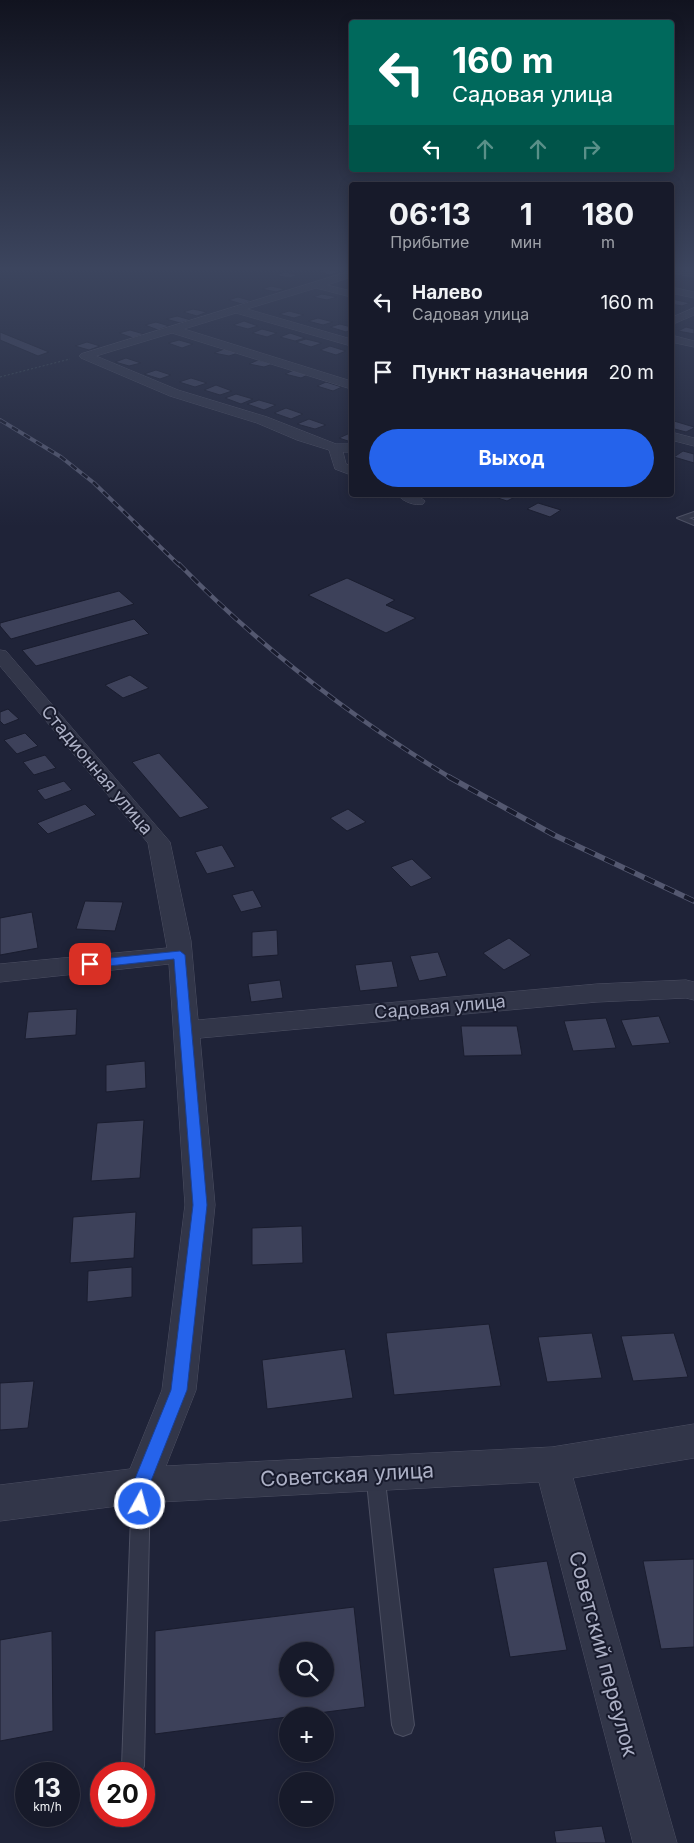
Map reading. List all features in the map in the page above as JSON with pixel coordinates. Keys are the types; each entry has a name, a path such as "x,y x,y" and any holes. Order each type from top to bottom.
{"street":[{"path":"259,355 349,385"},
{"path":"85,356 174,393 262,420 302,437 336,448 349,448"},
{"path":"674,437 694,442"},
{"path":"336,448 340,466 349,470"},
{"name":"Стадионная улица","path":"0,655 158,842 180,955 200,1205 179,1390 141,1486"},
{"path":"0,973 180,955"},
{"name":"Садовая улица","path":"186,1030 596,992 686,989 694,991"},
{"name":"Советская улица","path":"0,1503 141,1486 552,1464 694,1441"},
{"name":"Советский переулок","path":"552,1464 655,1843"}],"lane":[{"path":"694,514 681,518 694,523"},
{"path":"375,1473 403,1725"},
{"path":"133,1762 141,1486"}],"path":[{"path":"0,377 85,356"}],"building":[{"path":"126,358 141,363 129,366 115,362"},
{"path":"258,360 273,364 264,367 249,364"},
{"path":"156,370 171,375 160,379 144,374"},
{"path":"294,370 310,374 301,378 285,374"},
{"path":"191,378 207,383 195,387 179,382"},
{"path":"326,382 342,387 333,391 317,386"},
{"path":"216,385 232,391 220,395 204,390"},
{"path":"236,394 253,399 241,404 225,398"},
{"path":"259,400 276,405 264,410 247,404"},
{"path":"286,408 303,414 291,419 274,413"},
{"path":"309,419 326,425 315,429 297,424"},
{"path":"674,421 694,427 686,432 674,429"},
{"path":"349,433 349,441 339,438"},
{"path":"683,451 694,454 694,463 674,457"},
{"path":"495,497 515,497 507,501"},
{"path":"538,503 561,510 550,517 527,509"},
{"path":"347,578 395,600 386,605 416,618 386,633 308,595"},
{"path":"119,591 134,604 11,639 0,626 0,623"},
{"path":"134,619 149,634 36,666 22,650"},
{"path":"130,675 149,688 123,698 105,685"},
{"path":"8,709 19,719 4,725 0,721 0,712"},
{"path":"25,733 38,746 17,754 4,740"},
{"path":"159,753 209,808 180,818 132,762"},
{"path":"45,755 56,768 34,775 23,762"},
{"path":"64,781 72,790 45,800 37,790"},
{"path":"85,804 96,815 48,834 37,823"},
{"path":"348,809 366,822 347,831 330,818"},
{"path":"222,845 235,867 207,874 195,852"},
{"path":"412,859 432,878 411,887 391,867"},
{"path":"253,890 262,907 241,912 232,895"},
{"path":"85,901 123,902 115,931 76,929"},
{"path":"32,912 38,948 0,955 0,918"},
{"path":"277,930 278,955 252,957 252,932"},
{"path":"509,938 531,955 504,970 483,953"},
{"path":"438,952 447,976 419,981 410,956"},
{"path":"392,961 398,987 360,991 355,965"},
{"path":"280,980 283,998 251,1002 248,984"},
{"path":"77,1009 76,1035 25,1039 28,1012"},
{"path":"659,1016 670,1043 632,1046 621,1020"},
{"path":"606,1018 616,1048 573,1051 564,1021"},
{"path":"461,1026 517,1026 522,1055 464,1056"},
{"path":"145,1061 146,1088 106,1092 106,1065"},
{"path":"144,1120 140,1178 91,1181 97,1123"},
{"path":"136,1212 134,1258 70,1263 73,1217"},
{"path":"302,1226 303,1263 252,1265 252,1228"},
{"path":"132,1267 132,1297 87,1302 88,1271"},
{"path":"489,1324 501,1386 394,1395 386,1333"},
{"path":"592,1333 602,1378 547,1382 538,1337"},
{"path":"674,1333 688,1377 633,1381 621,1336"},
{"path":"345,1349 353,1398 267,1409 262,1360"},
{"path":"34,1381 28,1428 0,1430 0,1383"},
{"path":"694,1559 694,1647 661,1649 643,1561"},
{"path":"547,1561 567,1650 510,1657 493,1568"},
{"path":"354,1607 365,1707 334,1711 334,1707 279,1707 279,1718 155,1734 155,1631"},
{"path":"52,1631 53,1731 0,1741 0,1640"},
{"path":"602,1826 606,1843 556,1843 554,1831"}],"railway":[{"path":"0,420 61,457 94,483 180,566"},
{"path":"179,564 242,624 308,680 378,731 451,778"},
{"path":"449,777 554,835 694,901"}],"route":[{"path":"90,964 180,955 200,1205 179,1390 141,1486 140,1504"}]}
